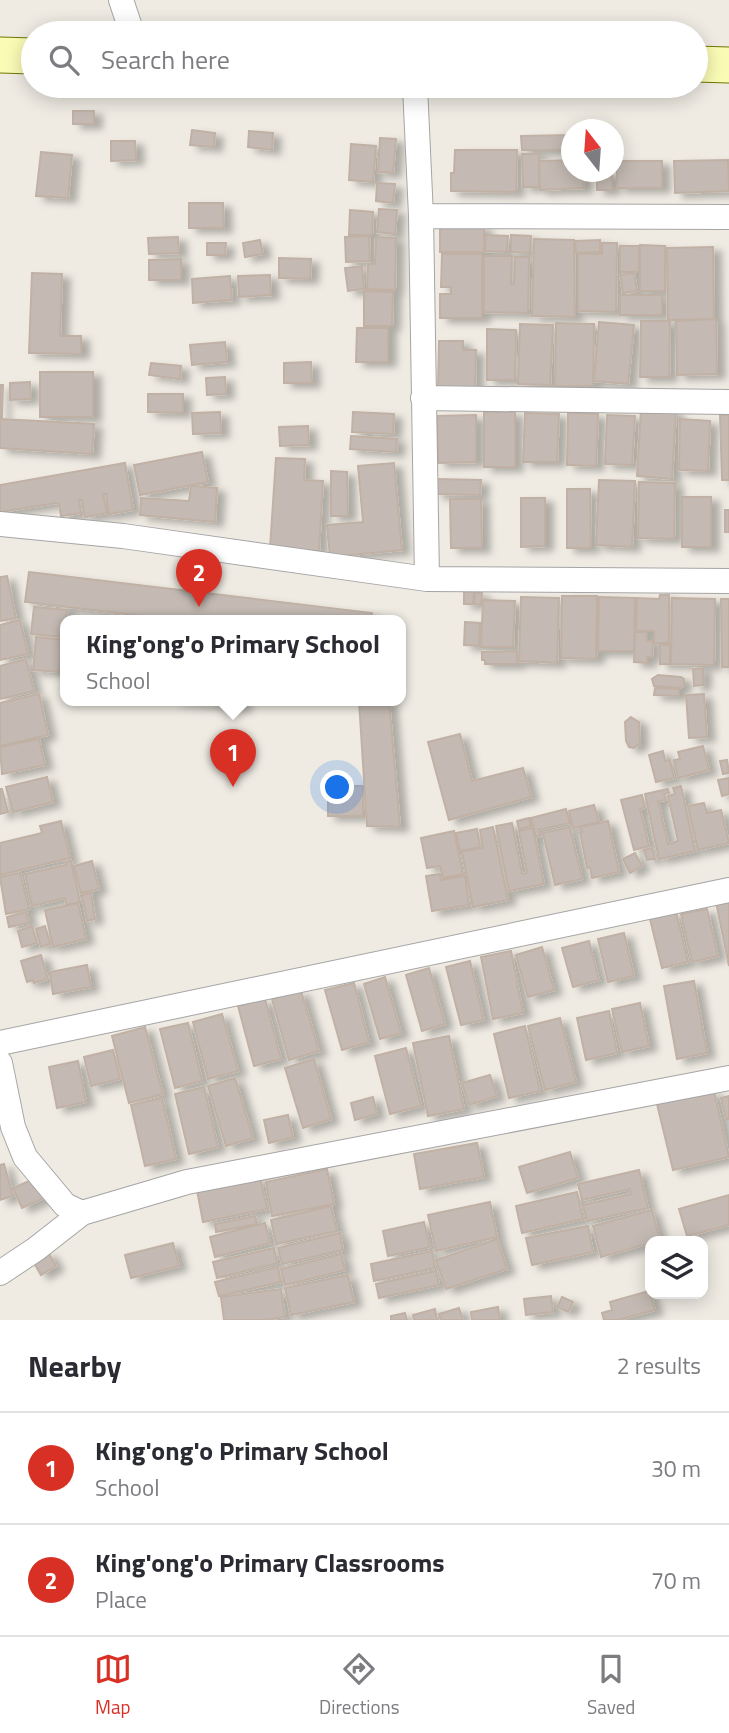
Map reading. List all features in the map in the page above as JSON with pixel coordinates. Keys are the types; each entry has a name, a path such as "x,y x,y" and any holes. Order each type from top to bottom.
{"main road":[{"path":"0,55 21,55"},
{"path":"708,64 729,65"}],"street":[{"path":"121,0 128,21"},
{"path":"416,98 421,216 427,579"},
{"path":"421,216 729,217"},
{"path":"423,398 729,402"},
{"path":"0,524 123,536 427,579 729,581"},
{"path":"0,1043 729,890"},
{"path":"0,1063 13,1127 25,1157 65,1205 82,1213"},
{"path":"0,1273 82,1213 187,1182 729,1078"}],"building":[{"path":"73,111 94,111 94,124 73,124"},
{"path":"192,130 215,133 214,147 190,145"},
{"path":"249,131 273,133 272,150 248,147"},
{"path":"561,135 561,150 522,150 521,136"},
{"path":"380,138 396,139 393,173 378,172"},
{"path":"111,141 135,141 136,160 111,161"},
{"path":"351,144 376,146 373,182 349,180"},
{"path":"455,150 517,150 516,192 451,191"},
{"path":"41,152 72,155 68,198 36,196"},
{"path":"522,154 539,154 539,187 523,187"},
{"path":"561,160 561,182 584,182 584,188 540,190 539,161"},
{"path":"728,160 729,191 675,193 674,161"},
{"path":"624,161 662,161 662,188 617,188 617,182 624,182"},
{"path":"597,182 612,182 612,190 597,190"},
{"path":"377,183 395,184 393,203 376,201"},
{"path":"189,203 223,203 224,228 189,228"},
{"path":"379,209 397,210 395,234 377,232"},
{"path":"350,210 373,212 372,235 349,235"},
{"path":"484,226 484,252 440,252 440,227"},
{"path":"486,235 508,236 507,252 485,251"},
{"path":"511,235 531,236 530,253 511,252"},
{"path":"369,236 370,261 346,262 345,237"},
{"path":"178,237 179,253 149,254 148,238"},
{"path":"376,237 396,238 395,290 367,289 368,264 375,264"},
{"path":"534,239 574,240 575,317 532,316"},
{"path":"260,240 263,254 245,257 243,243"},
{"path":"600,240 600,252 576,253 575,241"},
{"path":"207,243 226,243 225,255 207,255"},
{"path":"602,243 617,243 616,312 578,311 578,254 602,254"},
{"path":"640,245 665,246 665,291 640,291"},
{"path":"620,246 639,246 639,272 620,272"},
{"path":"713,247 714,319 668,320 667,248"},
{"path":"442,254 482,254 482,318 440,318 440,294 451,294 451,287 441,287"},
{"path":"484,256 512,256 511,284 514,284 515,257 529,257 528,313 484,312"},
{"path":"279,258 311,259 310,279 279,278"},
{"path":"181,259 181,280 149,280 149,260"},
{"path":"362,266 364,289 348,291 345,268"},
{"path":"32,273 62,274 60,336 81,336 81,354 29,353"},
{"path":"634,273 637,291 623,293 620,275"},
{"path":"270,275 271,295 239,297 238,276"},
{"path":"230,276 232,300 193,303 192,279"},
{"path":"364,291 393,292 392,326 364,326"},
{"path":"620,295 662,295 662,315 620,315"},
{"path":"716,319 717,374 677,375 676,321"},
{"path":"641,321 670,321 669,377 640,377"},
{"path":"599,322 634,325 628,384 594,381"},
{"path":"556,323 594,324 593,386 555,386"},
{"path":"520,324 553,325 550,385 518,384"},
{"path":"357,328 388,328 388,362 356,362"},
{"path":"487,329 516,330 515,380 487,380"},
{"path":"439,341 463,341 463,350 476,350 475,390 438,389"},
{"path":"225,342 227,362 192,365 190,345"},
{"path":"311,362 312,383 284,383 284,363"},
{"path":"151,363 181,366 180,379 149,375"},
{"path":"40,372 93,372 93,417 40,417"},
{"path":"225,377 226,394 207,395 206,378"},
{"path":"30,382 31,399 10,400 10,383"},
{"path":"0,385 3,385 2,417 0,417"},
{"path":"148,394 183,394 183,413 148,412"},
{"path":"641,409 676,411 672,479 637,476"},
{"path":"220,412 221,433 193,434 192,413"},
{"path":"353,412 394,414 393,434 352,432"},
{"path":"484,412 515,412 515,467 484,467"},
{"path":"525,413 559,414 557,462 523,462"},
{"path":"568,413 598,414 596,466 567,465"},
{"path":"476,415 476,462 438,463 437,416"},
{"path":"607,415 635,416 632,465 605,464"},
{"path":"720,415 729,415 729,480 722,480"},
{"path":"0,419 94,424 92,454 0,448"},
{"path":"680,419 710,421 708,471 679,470"},
{"path":"308,426 309,445 280,446 279,427"},
{"path":"351,436 397,439 396,452 350,449"},
{"path":"202,452 208,482 140,495 134,465"},
{"path":"276,458 305,459 304,480 323,481 319,551 270,548"},
{"path":"125,463 133,510 109,514 106,494 103,494 107,513 85,517 82,500 79,500 81,513 61,516 59,504 56,503 0,512 0,485"},
{"path":"394,463 402,550 330,557 327,525 363,522 358,466"},
{"path":"331,471 347,472 348,516 331,516"},
{"path":"436,479 481,480 480,495 435,494"},
{"path":"599,480 635,481 632,547 596,545"},
{"path":"639,482 675,483 674,539 638,538"},
{"path":"191,486 217,488 215,522 140,515 141,498 189,501"},
{"path":"567,489 590,489 591,548 567,548"},
{"path":"682,497 711,497 711,547 682,547"},
{"path":"521,498 545,498 545,546 521,547"},
{"path":"450,499 481,499 482,548 451,548"},
{"path":"725,510 729,510 729,532 725,532"},
{"path":"29,572 372,613 135,615 25,602"},
{"path":"7,576 16,618 0,621 0,577"},
{"path":"464,592 474,592 473,604 464,604"},
{"path":"475,593 482,593 481,605 474,604"},
{"path":"660,595 669,595 669,643 654,643 654,631 636,631 637,598 659,599"},
{"path":"562,596 597,596 596,659 561,658"},
{"path":"521,597 559,598 557,663 519,661"},
{"path":"599,597 635,598 634,651 598,651"},
{"path":"672,598 715,599 714,665 671,664"},
{"path":"721,599 729,599 729,667 722,667"},
{"path":"483,600 515,601 513,647 481,647"},
{"path":"34,607 67,610 66,615 60,615 60,637 31,634"},
{"path":"20,620 28,654 0,660 0,625"},
{"path":"465,622 480,623 479,646 464,645"},
{"path":"635,632 647,632 647,641 653,641 652,657 647,657 647,663 634,662"},
{"path":"36,637 60,640 59,672 33,670"},
{"path":"660,645 670,645 670,664 660,664"},
{"path":"517,651 517,664 485,664 485,660 482,660 482,652"},
{"path":"26,659 34,691 0,699 0,666"},
{"path":"703,668 703,685 694,686 693,669"},
{"path":"658,675 681,677 684,679 684,685 679,688 654,686 652,679"},
{"path":"655,688 679,689 679,696 654,695"},
{"path":"39,694 48,735 0,746 0,703"},
{"path":"704,694 707,737 689,738 686,695"},
{"path":"359,706 389,706 400,827 367,826"},
{"path":"631,717 639,722 640,743 634,748 629,747 626,741 625,722"},
{"path":"460,734 472,781 523,768 531,797 449,820 428,742"},
{"path":"39,739 45,765 2,774 0,747"},
{"path":"703,746 709,770 678,778 674,760 680,759 678,752"},
{"path":"663,751 665,761 670,760 674,778 656,782 649,755"},
{"path":"727,760 729,773 723,774 720,761"},
{"path":"47,777 53,802 13,812 6,787"},
{"path":"729,778 729,794 722,796 718,780"},
{"path":"338,786 363,786 363,816 328,816 328,794 338,794"},
{"path":"681,786 695,851 659,859 645,794 668,789 669,793 664,794 666,800 658,801 668,844 678,841 668,796 675,794 673,788"},
{"path":"0,789 8,812 0,814"},
{"path":"642,795 645,808 640,809 649,846 634,850 621,800"},
{"path":"704,803 707,813 721,810 729,843 698,850 688,806"},
{"path":"594,805 599,822 573,828 569,811"},
{"path":"566,809 570,823 538,830 540,836 536,837 531,818"},
{"path":"529,818 531,826 519,829 517,821"},
{"path":"61,821 70,858 0,875 0,843 42,833 40,826"},
{"path":"608,821 619,872 592,878 590,867 587,868 581,827"},
{"path":"512,823 522,874 527,873 519,831 533,828 544,884 509,891 496,826"},
{"path":"493,827 508,900 473,907 462,852 483,848 480,830"},
{"path":"570,827 582,879 555,885 543,833"},
{"path":"477,829 480,847 460,851 456,833"},
{"path":"454,831 463,874 443,878 440,866 427,868 421,838"},
{"path":"652,848 655,859 647,860 644,850"},
{"path":"635,853 642,866 630,873 623,859"},
{"path":"71,861 80,902 66,905 65,898 32,906 25,874 66,865 65,862"},
{"path":"92,861 99,889 81,893 74,866"},
{"path":"20,873 29,909 6,914 0,877"},
{"path":"440,874 441,880 465,876 469,905 432,911 426,876"},
{"path":"91,893 95,919 87,921 82,895"},
{"path":"729,900 729,966 716,902"},
{"path":"78,903 86,939 53,947 45,910"},
{"path":"707,909 718,956 692,962 681,914"},
{"path":"26,912 29,923 9,927 7,917"},
{"path":"676,912 688,962 662,968 650,919"},
{"path":"32,926 37,943 22,947 18,931"},
{"path":"45,926 50,944 41,947 36,929"},
{"path":"624,933 634,976 608,982 598,939"},
{"path":"589,941 599,980 573,987 562,948"},
{"path":"542,947 554,990 528,997 516,955"},
{"path":"511,951 523,1013 493,1019 481,957"},
{"path":"41,955 48,979 27,982 21,961"},
{"path":"470,961 484,1020 461,1025 446,967"},
{"path":"87,965 91,987 53,994 50,972"},
{"path":"429,968 445,1024 422,1031 406,975"},
{"path":"385,977 401,1033 380,1039 364,984"},
{"path":"694,981 707,1053 677,1059 664,986"},
{"path":"354,983 369,1042 342,1050 325,990"},
{"path":"301,991 319,1051 289,1060 272,999"},
{"path":"265,999 281,1059 254,1066 238,1006"},
{"path":"640,1003 649,1046 622,1052 612,1009"},
{"path":"609,1011 617,1053 586,1060 577,1018"},
{"path":"222,1014 238,1071 208,1079 193,1022"},
{"path":"560,1018 576,1082 545,1090 528,1026"},
{"path":"188,1023 202,1081 175,1088 160,1029"},
{"path":"525,1026 540,1091 509,1098 494,1034"},
{"path":"145,1027 163,1094 129,1103 112,1036"},
{"path":"449,1036 464,1109 428,1116 413,1043"},
{"path":"406,1048 421,1106 390,1114 375,1056"},
{"path":"113,1050 120,1079 91,1086 84,1057"},
{"path":"314,1059 331,1119 303,1128 285,1068"},
{"path":"78,1061 86,1102 57,1108 49,1067"},
{"path":"490,1075 497,1096 469,1105 462,1083"},
{"path":"235,1078 253,1138 226,1146 208,1086"},
{"path":"204,1087 218,1147 189,1154 175,1094"},
{"path":"714,1091 729,1157 673,1170 657,1104"},
{"path":"729,1096 729,1119 726,1119 721,1098"},
{"path":"373,1097 377,1114 355,1120 351,1103"},
{"path":"162,1098 176,1159 145,1166 131,1105"},
{"path":"288,1115 293,1137 269,1143 264,1120"},
{"path":"477,1143 484,1177 420,1189 414,1154"},
{"path":"570,1152 578,1178 527,1193 519,1167"},
{"path":"4,1164 13,1196 0,1200 0,1165"},
{"path":"327,1169 334,1204 272,1216 266,1182"},
{"path":"639,1170 648,1208 587,1221 583,1205 631,1194 630,1189 582,1200 578,1184"},
{"path":"260,1177 267,1209 203,1222 197,1190"},
{"path":"36,1178 44,1198 22,1208 13,1188"},
{"path":"577,1192 583,1219 522,1233 516,1206"},
{"path":"729,1195 729,1225 687,1236 679,1209"},
{"path":"490,1202 497,1237 436,1251 428,1215"},
{"path":"331,1206 337,1231 276,1244 271,1220"},
{"path":"652,1210 659,1236 645,1236 645,1244 601,1257 593,1226"},
{"path":"255,1216 257,1224 216,1232 215,1224"},
{"path":"424,1222 430,1247 388,1256 383,1231"},
{"path":"265,1223 270,1243 215,1257 210,1237"},
{"path":"588,1226 593,1252 532,1265 526,1238"},
{"path":"340,1233 343,1250 282,1264 278,1248"},
{"path":"497,1239 507,1269 446,1289 436,1260"},
{"path":"173,1243 179,1266 131,1278 125,1255"},
{"path":"274,1248 277,1263 217,1278 213,1262"},
{"path":"432,1251 435,1268 374,1281 371,1264"},
{"path":"48,1252 56,1266 41,1275 33,1261"},
{"path":"341,1254 345,1270 285,1285 281,1269"},
{"path":"278,1267 281,1282 219,1296 215,1282"},
{"path":"436,1271 439,1285 379,1298 376,1284"},
{"path":"348,1275 354,1302 291,1315 285,1288"},
{"path":"281,1289 285,1317 224,1320 221,1297"},
{"path":"645,1292 645,1299 652,1299 655,1310 618,1320 604,1320 602,1313 612,1310 610,1302"},
{"path":"551,1296 553,1312 526,1315 524,1299"},
{"path":"562,1297 573,1302 568,1312 557,1307"},
{"path":"498,1307 500,1320 472,1320 471,1312"},
{"path":"459,1308 463,1320 441,1320 439,1314"},
{"path":"435,1309 437,1320 414,1320 413,1315"},
{"path":"405,1313 407,1320 391,1320 391,1316"}],"place":[{"name":"King'ong'o Primary Classrooms","path":"199,607"},
{"name":"King'ong'o Primary School","path":"233,787"}]}
